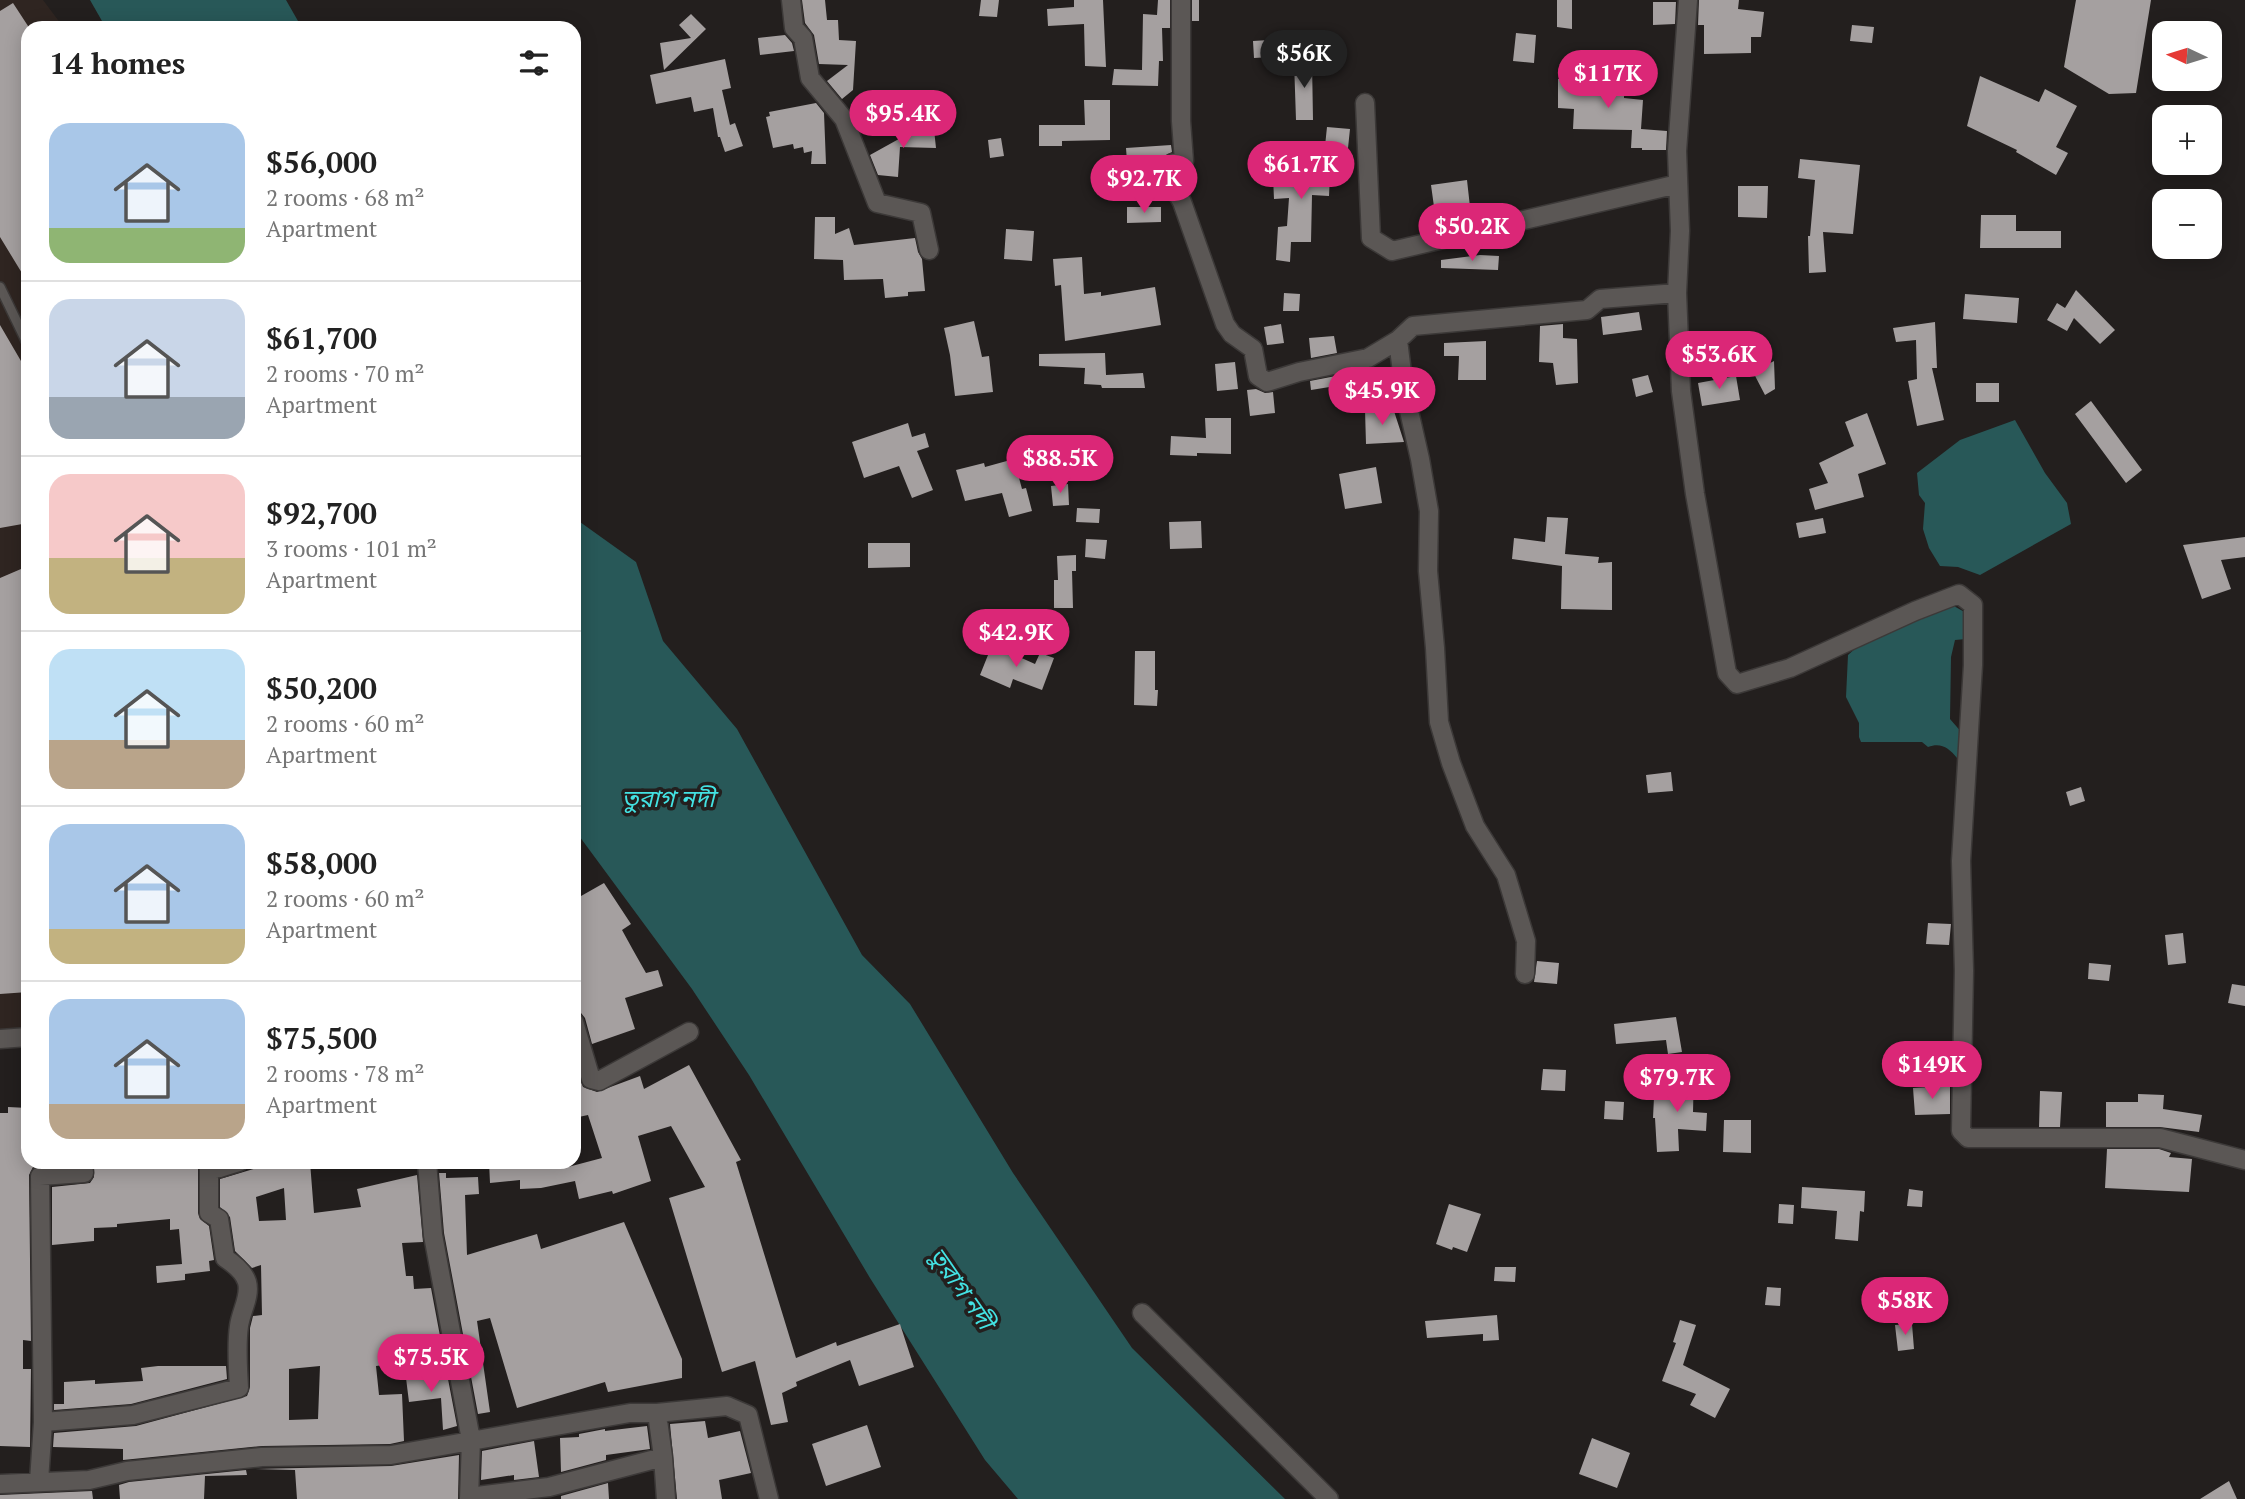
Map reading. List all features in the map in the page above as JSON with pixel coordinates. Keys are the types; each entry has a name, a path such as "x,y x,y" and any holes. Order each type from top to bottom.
{"street":[{"path":"791,0 794,27 803,38 810,78 844,119 877,203 921,213 929,250"},
{"path":"1181,0 1181,121 1184,160 1173,163 1170,181 1182,202 1220,313 1232,334 1252,349 1258,376 1267,382 1299,372 1368,358 1398,340 1413,326 1587,310 1600,299 1677,293"},
{"path":"1688,0 1676,151 1680,231 1677,293 1681,391 1695,494 1727,673 1737,684 1790,668 1959,594 1973,605 1973,665 1961,861 1964,971 1963,1136 2160,1138 2245,1160"},
{"path":"1365,103 1371,238 1392,251 1678,184"},
{"path":"1398,340 1429,511 1427,571 1439,722 1475,826 1506,875 1526,941 1525,974"},
{"path":"581,1045 591,1079 600,1081 689,1032"},
{"path":"0,1039 21,1038"},
{"path":"39,1481 43,1422 40,1176 85,1173 84,1169"},
{"path":"43,1422 133,1415 239,1388 239,1328 242,1307 248,1297 247,1280 237,1267 225,1258 219,1219 209,1213 209,1169"},
{"path":"428,1169 433,1235 471,1440 469,1498 549,1487 663,1457"},
{"path":"1142,1313 1329,1499"},
{"path":"0,1484 89,1479 127,1471 262,1457 391,1455 629,1413 727,1406 748,1415 769,1499"},
{"path":"657,1413 666,1499"}],"lane":[{"path":"0,287 21,330"}],"shaded area":[{"path":"0,0 43,0 59,21 21,21 21,1038 0,1038"}],"water":[{"path":"90,0 286,0 298,21 102,21"},
{"path":"2015,420 2045,473 2067,503 2071,524 1980,575 1958,567 1940,566 1929,548 1923,529 1925,503 1919,495 1917,473 1960,440"},
{"name":"তুরাগ নদী","path":"581,523 636,562 663,641 737,729 862,955 910,1004 1013,1173 1132,1348 1285,1499 1018,1499 985,1460 870,1278 749,1075 692,989 581,838"},
{"path":"1952,605 1968,614 1966,639 1955,640 1951,657 1950,719 1963,734 1964,757 1957,758 1944,747 1928,747 1922,742 1861,742 1859,723 1846,697 1848,655 1858,646"}],"building":[{"path":"802,0 825,0 827,20 838,20 839,40 856,41 853,90 842,99 827,81 848,65 819,64 814,35 805,23"},
{"path":"981,0 999,0 997,17 979,16"},
{"path":"1074,0 1103,0 1106,67 1085,66 1084,24 1048,26 1047,9 1074,7"},
{"path":"1158,0 1170,0 1170,28 1162,28 1163,61 1159,61 1158,86 1112,85 1114,69 1142,70 1143,14 1157,15"},
{"path":"1192,0 1199,0 1199,21 1192,21"},
{"path":"1557,0 1572,0 1572,29 1557,27"},
{"path":"1699,0 1739,0 1738,9 1764,12 1761,37 1751,37 1751,53 1704,54 1704,25 1698,25"},
{"path":"2076,0 2151,0 2136,93 2109,94 2064,67"},
{"path":"1653,2 1676,2 1675,24 1653,25"},
{"path":"13,3 25,21 21,21 21,272 0,237 0,11"},
{"path":"691,14 706,29 664,70 660,43 691,38 679,25"},
{"path":"1852,25 1874,27 1872,43 1850,41"},
{"path":"1516,33 1536,35 1534,63 1513,61"},
{"path":"785,35 792,43 794,51 760,55 758,38"},
{"path":"1269,40 1271,57 1254,58 1253,41"},
{"path":"725,59 731,88 722,90 730,125 735,123 743,146 725,152 718,137 713,108 694,112 691,97 656,104 650,75"},
{"path":"1294,61 1312,62 1313,120 1296,120"},
{"path":"1980,76 2039,102 2045,89 2077,106 2056,147 2068,153 2056,175 2016,152 2017,150 1967,126"},
{"path":"1558,79 1624,80 1624,98 1643,100 1641,129 1667,131 1666,150 1631,148 1632,130 1573,129 1574,109 1558,108"},
{"path":"931,96 933,119 869,134 864,102"},
{"path":"1084,100 1110,100 1110,140 1062,141 1062,146 1039,146 1039,125 1085,125"},
{"path":"816,103 824,113 826,164 811,164 812,151 804,153 803,147 794,149 793,144 773,148 766,117 770,116 769,112"},
{"path":"933,120 936,148 900,147 898,177 878,175 870,155"},
{"path":"1327,127 1350,129 1348,148 1325,146"},
{"path":"1001,138 1004,156 990,158 988,140"},
{"path":"1171,145 1172,152 1164,156 1160,173 1128,175 1126,148"},
{"path":"1306,152 1331,153 1329,196 1312,195 1311,242 1291,242 1290,262 1276,260 1278,227 1287,226 1289,198 1274,199 1273,177 1305,176"},
{"path":"1800,159 1860,165 1853,234 1823,232 1826,272 1809,273 1808,236 1815,180 1798,178"},
{"path":"1467,180 1471,216 1436,221 1431,185"},
{"path":"1738,186 1768,186 1767,218 1738,217"},
{"path":"1127,207 1161,207 1161,222 1127,223"},
{"path":"1981,215 2016,215 2016,231 2061,231 2061,248 1980,248"},
{"path":"815,217 835,217 835,234 849,228 854,245 915,238 922,259 925,291 885,298 883,279 844,280 843,260 814,259"},
{"path":"1006,229 1034,231 1032,261 1004,259"},
{"path":"1480,255 1499,256 1498,270 1441,268 1441,260"},
{"path":"1082,257 1084,294 1101,292 1101,296 1155,287 1161,325 1065,341 1061,285 1055,286 1053,259"},
{"path":"2076,290 2115,330 2100,344 2074,318 2067,331 2047,320 2057,303 2065,308"},
{"path":"1284,293 1300,294 1299,311 1283,311"},
{"path":"1965,294 2019,298 2017,323 1963,319"},
{"path":"1639,312 1642,330 1603,335 1601,317"},
{"path":"974,321 982,357 989,356 993,392 955,396 944,328"},
{"path":"1935,322 1937,368 1932,368 1944,420 1917,426 1908,381 1917,379 1916,340 1896,342 1893,328"},
{"path":"1281,324 1284,343 1267,345 1264,327"},
{"path":"1563,324 1563,338 1577,339 1578,383 1556,385 1553,363 1539,362 1540,326"},
{"path":"0,325 21,361 21,524 0,528"},
{"path":"1334,336 1337,353 1311,358 1309,338"},
{"path":"1486,341 1486,380 1458,380 1459,356 1444,356 1444,343"},
{"path":"1105,353 1106,375 1143,373 1145,388 1102,388 1101,385 1084,384 1085,368 1039,366 1039,354"},
{"path":"1774,361 1775,389 1765,395 1753,372"},
{"path":"1235,362 1238,389 1217,391 1215,364"},
{"path":"1341,375 1342,385 1311,390 1310,381"},
{"path":"1648,375 1653,392 1636,397 1632,379"},
{"path":"1736,376 1740,400 1702,406 1698,383"},
{"path":"1976,383 1999,383 1999,402 1976,402"},
{"path":"1256,389 1265,393 1273,392 1275,413 1250,416 1247,390"},
{"path":"2091,401 2142,470 2126,483 2075,414"},
{"path":"1393,408 1404,442 1366,444 1365,410"},
{"path":"1867,413 1886,464 1858,474 1864,497 1815,510 1809,489 1828,483 1819,463 1854,446 1845,422"},
{"path":"1205,418 1231,418 1231,454 1170,455 1171,436 1206,438"},
{"path":"908,423 912,437 925,433 929,447 917,451 933,490 912,498 899,466 864,478 852,442"},
{"path":"1014,459 1022,489 1026,488 1032,511 1009,517 1002,493 965,501 956,470 984,463 985,467"},
{"path":"1376,467 1382,503 1345,509 1339,474"},
{"path":"1068,484 1069,505 1053,506 1051,486"},
{"path":"1077,508 1100,509 1099,523 1076,522"},
{"path":"1547,517 1568,518 1565,554 1599,557 1598,563 1612,562 1612,610 1561,609 1562,566 1512,559 1514,538 1545,542"},
{"path":"1823,518 1826,533 1799,538 1796,523"},
{"path":"1201,521 1202,548 1170,549 1169,522"},
{"path":"2245,537 2245,557 2221,560 2231,589 2202,599 2183,545"},
{"path":"1086,539 1107,540 1105,559 1085,557"},
{"path":"868,543 910,543 910,567 868,568"},
{"path":"1076,555 1076,571 1072,571 1073,608 1054,608 1054,580 1058,580 1057,556"},
{"path":"21,569 21,992 0,994 0,578"},
{"path":"992,645 1035,664 1040,653 1054,658 1042,690 1013,679 1010,688 980,675"},
{"path":"1135,651 1155,651 1157,706 1134,705"},
{"path":"1671,772 1673,791 1648,793 1646,775"},
{"path":"2081,787 2085,801 2070,806 2066,792"},
{"path":"604,883 631,924 622,930 646,973 658,970 663,986 625,998 635,1029 592,1044 581,1013 581,896"},
{"path":"1928,923 1951,924 1949,945 1926,944"},
{"path":"2183,933 2186,963 2168,965 2165,935"},
{"path":"1537,961 1559,963 1557,984 1534,982"},
{"path":"2089,963 2111,965 2109,981 2088,979"},
{"path":"2232,984 2245,986 2245,1006 2228,1003"},
{"path":"1676,1017 1682,1052 1668,1054 1666,1040 1616,1044 1614,1024"},
{"path":"689,1065 741,1160 736,1162 796,1358 836,1342 837,1346 900,1324 914,1367 859,1386 850,1360 796,1382 797,1386 782,1393 788,1422 771,1425 755,1361 722,1372 669,1198 705,1187 671,1126 638,1136 651,1181 613,1194 612,1191 579,1199 575,1181 520,1189 520,1180 490,1183 489,1169 581,1169 581,1164 602,1158 588,1115 581,1116 581,1081 583,1087 597,1092 640,1076 644,1089"},
{"path":"1543,1069 1566,1070 1565,1091 1541,1090"},
{"path":"1678,1070 1694,1070 1693,1112 1707,1113 1706,1131 1678,1129 1679,1151 1657,1152 1653,1118 1654,1097 1677,1098"},
{"path":"1950,1086 1950,1114 1915,1115 1913,1088"},
{"path":"2040,1091 2062,1092 2060,1127 2039,1127"},
{"path":"2138,1094 2164,1095 2163,1109 2202,1115 2199,1132 2160,1127 2106,1127 2106,1102 2138,1102"},
{"path":"1605,1101 1624,1102 1623,1120 1604,1119"},
{"path":"8,1107 21,1108 21,1169 32,1169 29,1175 31,1341 23,1340 23,1369 31,1369 30,1447 0,1446 0,1113 8,1113"},
{"path":"1724,1120 1751,1120 1751,1153 1723,1152"},
{"path":"2107,1149 2159,1149 2171,1153 2169,1157 2192,1159 2189,1192 2105,1188"},
{"path":"94,1169 198,1169 198,1213 200,1219 209,1226 214,1260 209,1261 210,1271 185,1274 185,1280 157,1283 156,1266 182,1264 179,1229 170,1230 170,1219 94,1228 94,1241 52,1245 52,1187 90,1183 94,1177"},
{"path":"254,1169 311,1169 314,1213 361,1207 357,1189 417,1175 423,1242 402,1243 406,1276 413,1276 414,1289 431,1288 440,1336 408,1338 410,1362 376,1366 379,1395 402,1394 404,1441 390,1444 262,1446 123,1460 123,1449 53,1447 54,1433 136,1426 247,1396 250,1387 250,1328 253,1316 262,1315 261,1265 252,1268 235,1251 230,1217 220,1207 220,1179","holes":["284,1188 286,1220 259,1221 256,1197","320,1366 318,1419 289,1420 289,1369"]},
{"path":"439,1173 446,1173 446,1178 478,1177 479,1194 465,1195 467,1255 537,1234 541,1249 624,1222 682,1359 682,1378 608,1392 605,1382 517,1408 490,1318 477,1321 490,1412 478,1414 444,1233"},
{"path":"1802,1187 1865,1191 1864,1212 1860,1211 1858,1241 1835,1239 1837,1211 1801,1208"},
{"path":"1909,1189 1923,1191 1922,1207 1907,1206"},
{"path":"1449,1204 1481,1214 1467,1252 1436,1244"},
{"path":"1779,1204 1794,1205 1793,1224 1778,1223"},
{"path":"1495,1267 1516,1267 1515,1282 1494,1281"},
{"path":"1767,1287 1781,1288 1780,1306 1765,1305"},
{"path":"1497,1315 1499,1340 1483,1341 1483,1334 1427,1338 1425,1321"},
{"path":"1680,1320 1696,1325 1683,1365 1730,1389 1715,1418 1690,1405 1696,1394 1662,1381 1676,1343 1673,1342"},
{"path":"1912,1324 1914,1349 1898,1351 1895,1325"},
{"path":"226,1366 227,1379 131,1404 54,1410 54,1404 64,1404 64,1382 95,1380 95,1384 143,1381 141,1368"},
{"path":"425,1367 426,1380 448,1379 457,1426 443,1430 441,1398 409,1402 405,1370"},
{"path":"705,1421 708,1438 740,1431 751,1473 719,1480 722,1499 677,1499 670,1424"},
{"path":"867,1425 881,1467 826,1486 812,1444"},
{"path":"647,1426 650,1449 606,1455 606,1460 561,1472 560,1438 579,1437 579,1434 605,1429"},
{"path":"1592,1438 1630,1453 1617,1488 1579,1474"},
{"path":"534,1441 539,1477 514,1480 514,1475 481,1480 482,1451"},
{"path":"459,1455 458,1499 297,1499 295,1470 255,1469 391,1466"},
{"path":"246,1470 247,1475 205,1476 204,1499 120,1499 119,1485 129,1482"},
{"path":"2229,1481 2237,1499 2200,1499"},
{"path":"608,1483 609,1499 561,1499 561,1496"},
{"path":"92,1491 93,1499 0,1499 0,1495"}]}
